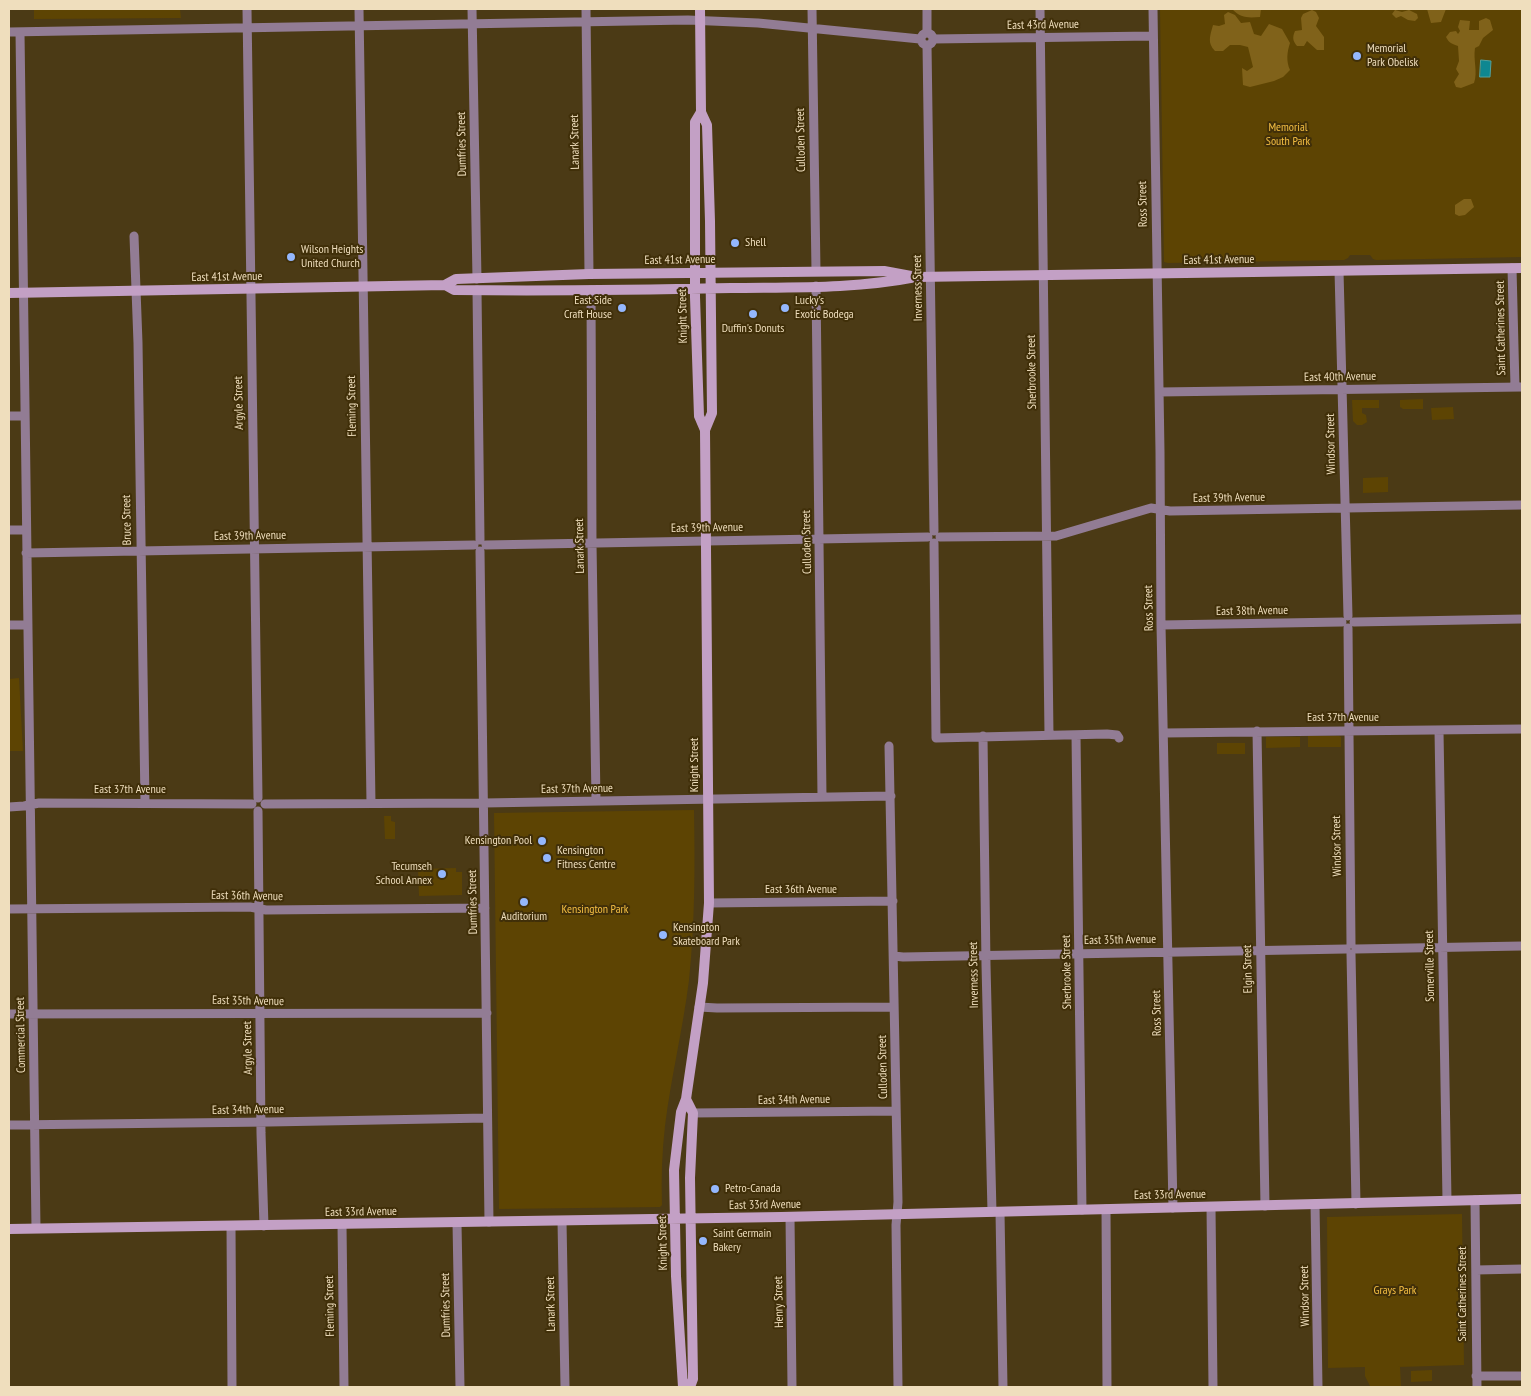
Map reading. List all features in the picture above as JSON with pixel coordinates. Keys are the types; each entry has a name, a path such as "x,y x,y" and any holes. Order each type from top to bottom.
{"main road":[{"name":"Knight Street","path":"683,1387 674,1219 676,1150 681,1112 686,1099 699,1007 709,902 706,430 712,413 711,288 706,125 701,112 700,9"},
{"name":"Knight Street","path":"701,112 695,122 695,288 699,416 706,430"},
{"name":"East 41st Avenue","path":"9,293 445,285 456,279 589,274 884,271 916,277 930,277 1517,268"},
{"name":"East 41st Avenue","path":"445,285 454,290 711,288 885,283 916,277"},
{"path":"686,1099 693,1113 690,1178 693,1379 690,1387"},
{"name":"East 33rd Avenue","path":"9,1229 897,1215 1522,1198"}],"street":[{"name":"Argyle Street","path":"247,9 261,1122 264,1226"},
{"name":"Fleming Street","path":"359,9 371,803"},
{"name":"Dumfries Street","path":"472,9 477,279"},
{"name":"Lanark Street","path":"586,9 589,274"},
{"name":"Culloden Street","path":"812,9 816,271"},
{"name":"Inverness Street","path":"926,9 936,738 983,736 986,955 1003,1387"},
{"name":"Sherbrooke Street","path":"1040,9 1049,735"},
{"name":"Ross Street","path":"1153,9 1161,625 1173,1208"},
{"name":"East 43rd Avenue","path":"9,32 700,20 758,23 927,39 1153,36"},
{"name":"Commercial Street","path":"20,32 36,1228"},
{"name":"Bruce Street","path":"134,236 145,803"},
{"name":"Saint Catherines Street","path":"1517,268 1519,387"},
{"name":"Windsor Street","path":"1339,271 1346,509 1356,1204"},
{"name":"Culloden Street","path":"816,286 822,797"},
{"name":"Dumfries Street","path":"477,290 489,1222"},
{"name":"Lanark Street","path":"591,290 596,801"},
{"name":"East 40th Avenue","path":"1159,392 1519,387"},
{"path":"9,416 24,416"},
{"name":"East 39th Avenue","path":"26,553 592,542 1056,536 1152,508 1170,512 1522,505"},
{"path":"9,530 26,530"},
{"name":"East 38th Avenue","path":"1161,625 1522,619"},
{"path":"9,625 28,625"},
{"name":"East 37th Avenue","path":"1164,733 1349,730 1393,732 1522,729"},
{"name":"Elgin Street","path":"1257,731 1265,1206"},
{"name":"Somerville Street","path":"1439,731 1447,1200"},
{"name":"Sherbrooke Street","path":"1076,735 1082,1210"},
{"path":"983,736 1117,735 1119,738"},
{"name":"Culloden Street","path":"890,746 898,1387"},
{"name":"East 37th Avenue","path":"9,807 145,803 484,803 890,796"},
{"name":"East 36th Avenue","path":"709,902 893,901"},
{"name":"East 36th Avenue","path":"9,909 250,907 266,910 485,908"},
{"name":"East 35th Avenue","path":"894,956 1522,946"},
{"path":"699,1007 894,1008"},
{"name":"East 35th Avenue","path":"9,1014 486,1013"},
{"name":"East 34th Avenue","path":"693,1113 896,1111"},
{"name":"East 34th Avenue","path":"9,1125 487,1118"},
{"name":"Saint Catherines Street","path":"1475,1200 1477,1387"},
{"name":"Windsor Street","path":"1315,1204 1318,1387"},
{"path":"1211,1207 1213,1387"},
{"path":"1106,1209 1107,1387"},
{"name":"Henry Street","path":"790,1217 792,1387"},
{"name":"Lanark Street","path":"562,1221 565,1387"},
{"name":"Dumfries Street","path":"457,1223 460,1387"},
{"name":"Fleming Street","path":"342,1224 344,1387"},
{"path":"231,1226 232,1387"},
{"path":"1476,1270 1522,1269"},
{"path":"1476,1376 1522,1376"}],"green space":[{"path":"34,9 180,9 181,18 34,19"},
{"name":"Memorial South Park","path":"1160,9 1522,9 1522,257 1376,260 1370,255 1350,255 1344,260 1164,262"},
{"path":"1423,399 1423,409 1403,409 1400,407 1400,400"},
{"path":"1352,400 1379,400 1379,408 1362,408 1362,413 1366,415 1367,422 1357,425 1353,421"},
{"path":"1453,407 1454,419 1432,420 1431,408"},
{"path":"1388,477 1388,492 1363,493 1363,478"},
{"path":"19,678 23,751 9,751 9,679"},
{"path":"1308,736 1339,736 1341,737 1341,747 1308,747"},
{"path":"1266,737 1300,737 1300,747 1266,748"},
{"path":"1217,743 1245,743 1245,754 1217,754"},
{"name":"Kensington Park","path":"694,810 694,895 691,959 665,1126 662,1205 660,1207 499,1209 494,813"},
{"path":"384,816 391,816 391,821 395,822 395,839 385,839"},
{"path":"456,868 456,872 462,872 462,895 419,896 418,869"},
{"name":"Grays Park","path":"1462,1214 1464,1365 1398,1367 1400,1367 1401,1386 1370,1386 1365,1376 1365,1367 1328,1368 1327,1217"},
{"path":"1432,1370 1432,1381 1411,1382 1411,1371"}],"shaded area":[{"path":"1232,9 1261,9 1260,17 1244,17"},
{"path":"1427,9 1446,9 1441,22 1431,23"},
{"path":"1312,10 1316,12 1319,18 1316,26 1324,37 1324,50 1317,50 1307,41 1304,46 1297,46 1294,41 1295,31 1302,30 1301,18 1303,14"},
{"path":"1395,10 1402,12 1409,10 1417,14 1418,18 1415,21 1401,16 1396,18 1392,14"},
{"path":"1228,12 1235,15 1241,23 1250,22 1254,34 1261,36 1269,24 1282,29 1290,43 1287,56 1290,70 1283,77 1250,87 1243,85 1242,68 1247,71 1253,67 1248,47 1230,45 1223,51 1215,51 1210,42 1213,25 1225,24 1224,15"},
{"path":"1486,18 1490,20 1493,30 1475,48 1476,75 1474,83 1461,88 1456,87 1454,82 1459,74 1456,69 1459,61 1458,46 1448,41 1446,37 1450,32 1456,31 1458,34 1460,31 1458,27 1460,20 1470,21 1469,30 1479,30 1479,21"},
{"path":"1464,199 1471,199 1474,207 1465,215 1459,216 1455,214 1455,205"}],"water":[{"path":"1481,60 1491,61 1490,77 1480,77"}],"place":[{"name":"Memorial Park Obelisk","path":"1357,56"},
{"name":"Shell","path":"735,243"},
{"name":"Wilson Heights United Church","path":"291,257"},
{"name":"East Side Craft House","path":"622,308"},
{"name":"Lucky's Exotic Bodega","path":"785,308"},
{"name":"Duffin's Donuts","path":"753,314"},
{"name":"Kensington Pool","path":"542,841"},
{"name":"Kensington Fitness Centre","path":"547,858"},
{"name":"Tecumseh School Annex","path":"442,874"},
{"name":"Auditorium","path":"524,902"},
{"name":"Kensington Skateboard Park","path":"663,935"},
{"name":"Petro-Canada","path":"715,1189"},
{"name":"Saint Germain Bakery","path":"703,1241"}]}
